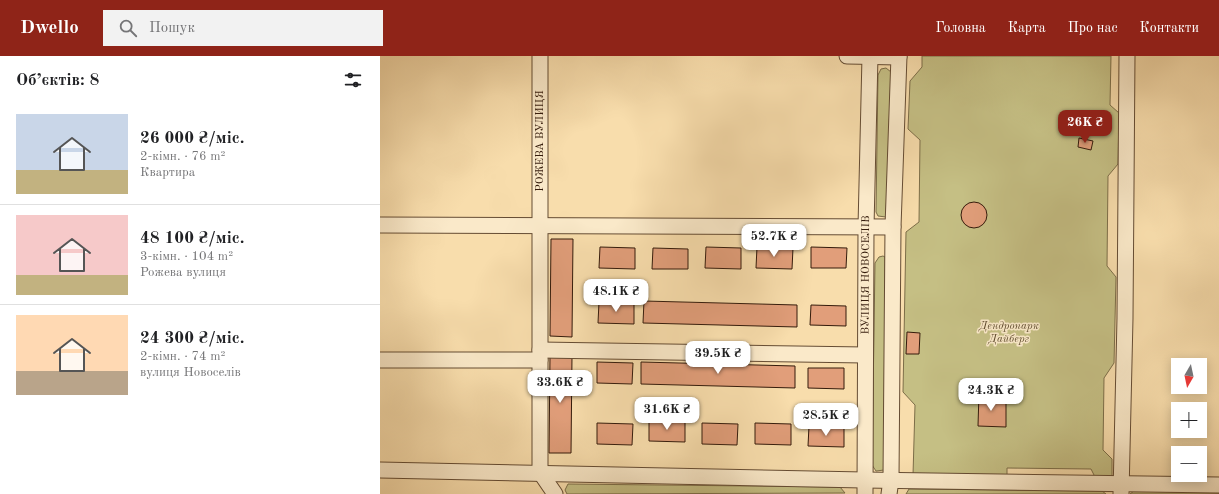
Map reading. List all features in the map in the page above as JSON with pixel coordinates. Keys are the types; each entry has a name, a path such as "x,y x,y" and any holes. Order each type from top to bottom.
{"street":[{"name":"РОЖЕВА ВУЛИЦЯ","path":"540,56 540,472"},
{"path":"847,56 899,56 893,227 890,487"},
{"name":"ВУЛИЦЯ НОВОСЕЛІВ","path":"864,487 866,227 870,56"},
{"path":"1121,489 1125,310 1127,56"},
{"path":"380,225 893,227"},
{"path":"380,360 540,355 865,355"},
{"path":"380,470 540,472 864,487 1121,489 1219,485"},
{"path":"540,472 555,494"}],"green space":[{"name":"Дендропарк Дайберг","path":"922,56 1111,56 1110,105 1119,113 1118,164 1108,176 1107,266 1116,277 1114,363 1104,378 1103,450 1112,459 1112,479 1096,479 1091,469 1007,468 1007,477 913,475 915,405 903,392 906,232 919,222 920,140 908,129 910,81 922,67"},
{"path":"886,68 891,72 886,217 878,216 876,212 878,75 881,69"},
{"path":"879,257 885,257 884,470 876,471 872,465 875,263"},
{"path":"568,484 840,487 845,493 567,494 565,490"},
{"path":"909,489 1102,491 1106,494 906,494"},
{"path":"1134,491 1219,493 1219,494 1130,494"}],"building":[{"path":"1079,138 1093,141 1091,150 1078,147"},
{"path":"974,202 983,206 987,215 983,224 974,228 965,224 961,215 965,206"},
{"path":"551,239 573,239 572,337 550,336"},
{"path":"600,247 635,248 635,269 599,268"},
{"path":"706,247 741,248 741,269 705,268"},
{"path":"757,247 793,248 792,269 756,268"},
{"path":"811,247 847,248 846,268 811,268"},
{"path":"653,248 688,249 688,269 652,269"},
{"path":"644,301 797,305 797,327 643,323"},
{"path":"599,302 634,303 634,324 598,323"},
{"path":"811,305 846,306 846,326 810,325"},
{"path":"907,332 920,333 919,354 906,354"},
{"path":"550,356 572,356 571,453 549,453"},
{"path":"597,362 633,363 632,384 597,383"},
{"path":"641,362 795,366 795,388 641,384"},
{"path":"808,368 844,368 844,389 808,388"},
{"path":"979,393 992,393 991,400 1006,401 1006,427 978,426"},
{"path":"649,420 685,421 685,442 649,441"},
{"path":"597,423 633,424 632,445 597,444"},
{"path":"702,423 738,424 737,445 702,444"},
{"path":"755,423 791,424 791,445 755,444"},
{"path":"809,426 844,427 844,447 808,446"}]}
